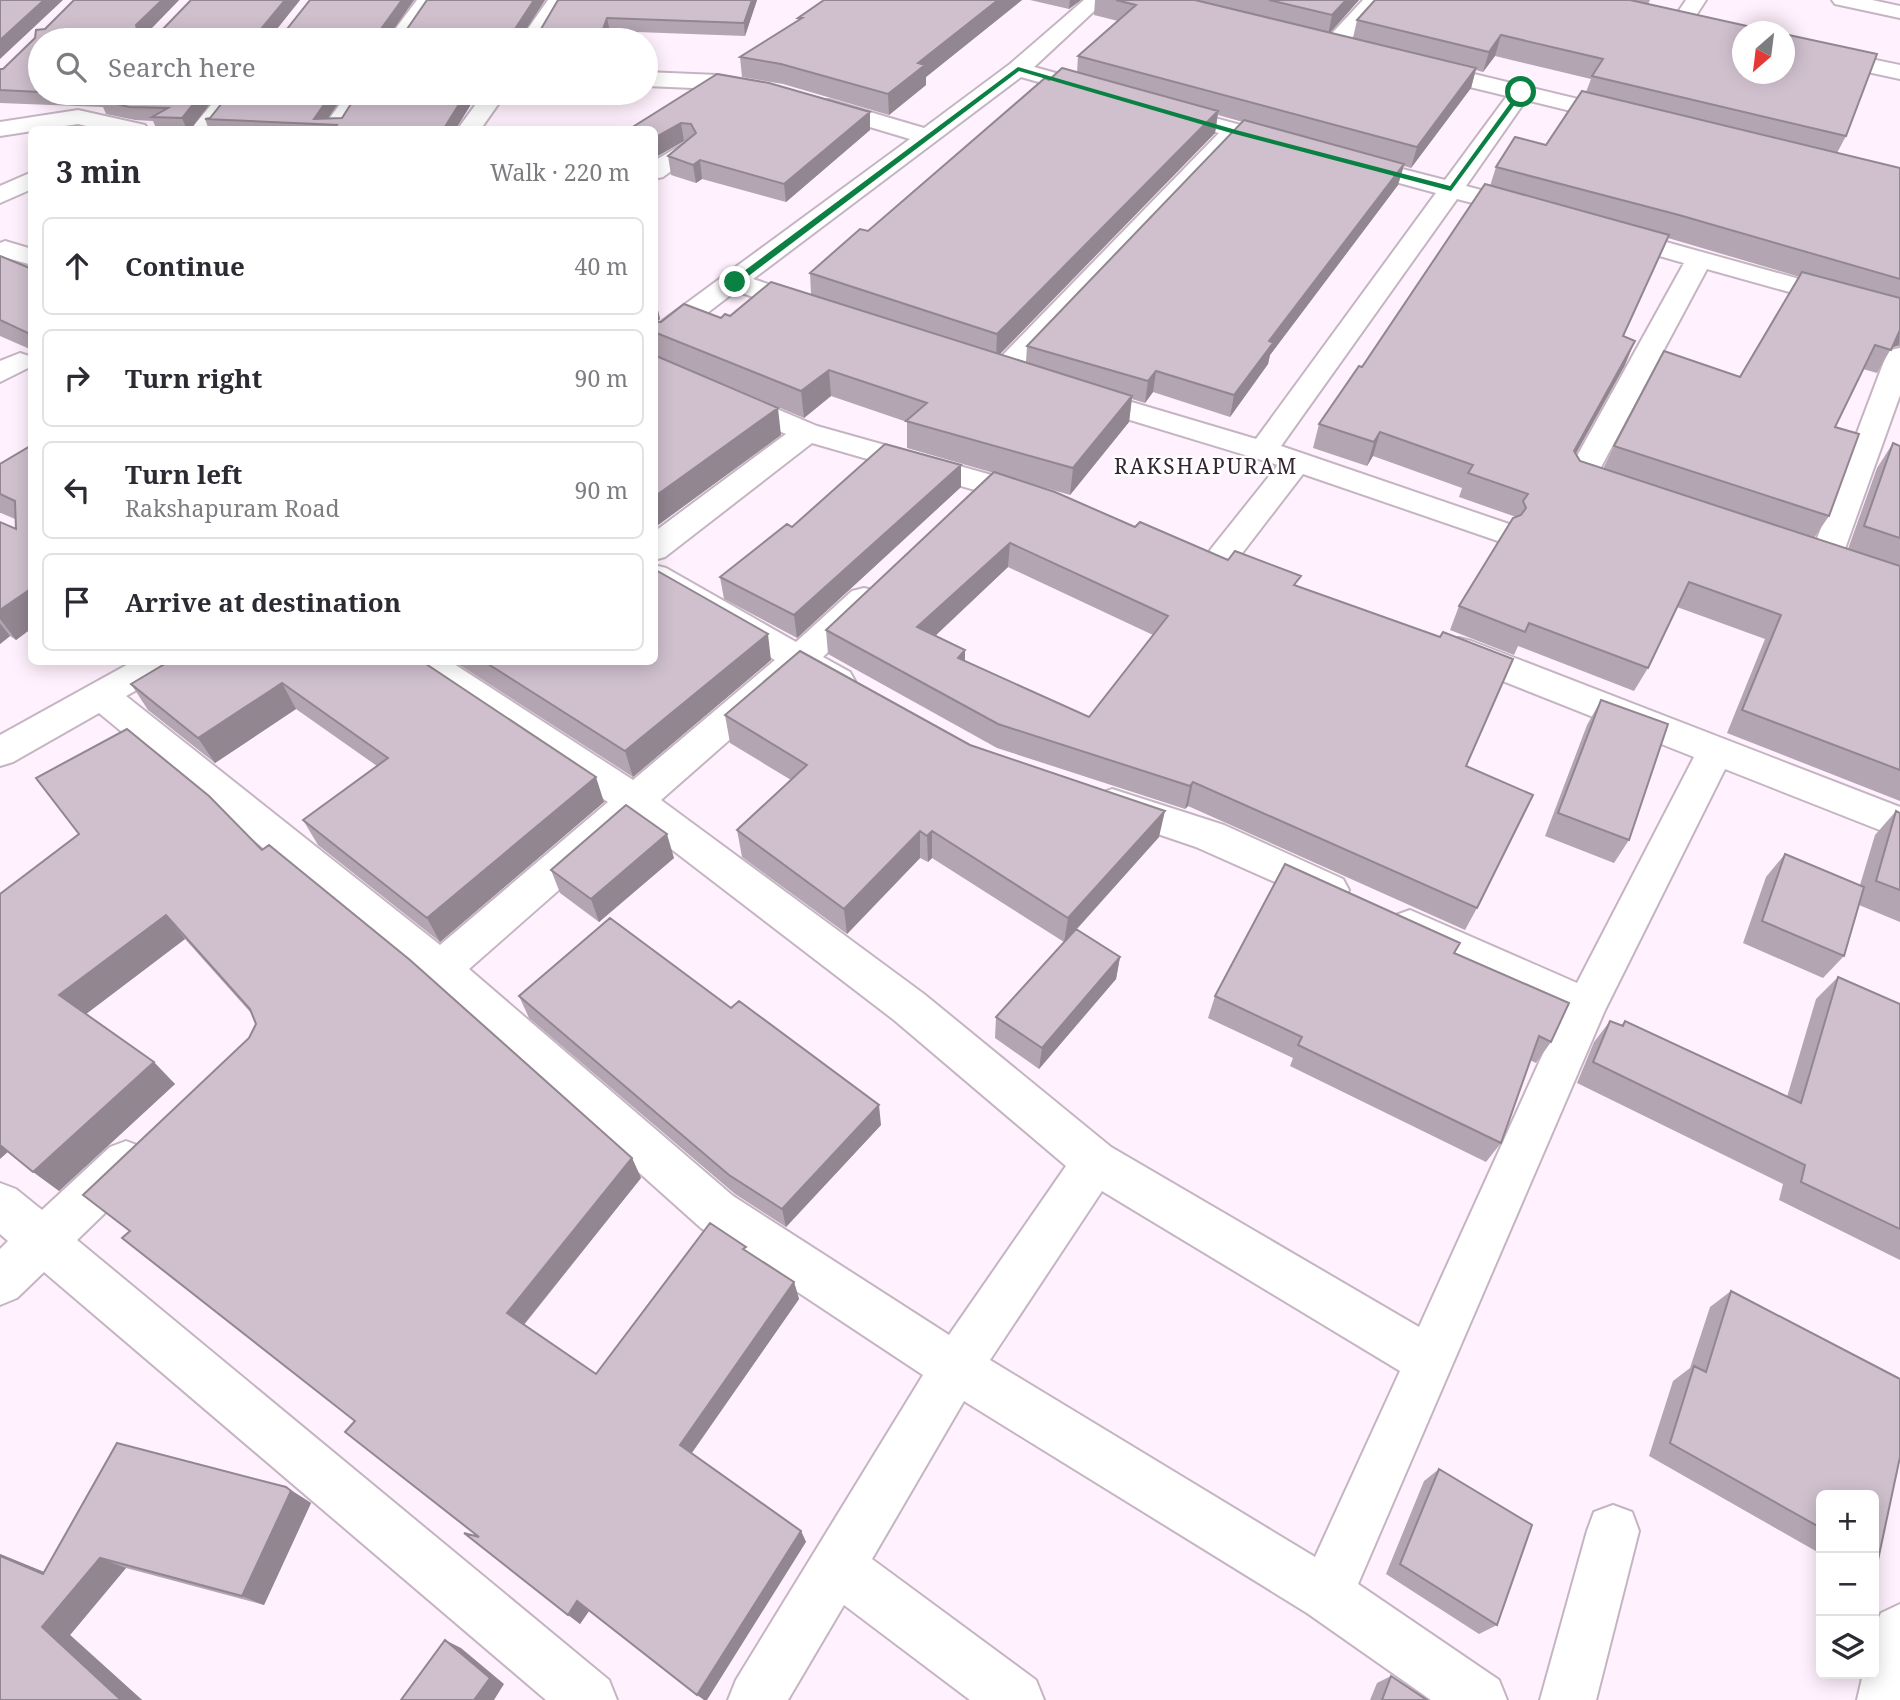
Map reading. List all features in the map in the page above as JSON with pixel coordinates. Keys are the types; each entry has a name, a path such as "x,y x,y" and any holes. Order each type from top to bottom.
{"street":[{"path":"407,28 429,0"},
{"path":"539,28 558,0"},
{"path":"658,337 1018,69 1096,0"},
{"path":"1332,47 1374,0"},
{"path":"1681,24 1696,0"},
{"path":"1842,0 1900,12"},
{"path":"1654,18 1706,30"},
{"path":"1306,40 1359,53"},
{"path":"1795,49 1900,72"},
{"path":"1400,63 1643,122"},
{"path":"717,82 738,66"},
{"path":"1018,69 1119,98"},
{"path":"658,80 717,82 774,92"},
{"path":"1262,452 1521,92"},
{"path":"800,99 926,136"},
{"path":"204,126 223,105"},
{"path":"335,126 350,105"},
{"path":"479,126 489,105"},
{"path":"1145,106 1556,219"},
{"path":"0,129 86,109 124,126"},
{"path":"1028,380 1234,131"},
{"path":"658,168 685,150"},
{"path":"0,196 28,181"},
{"path":"1595,230 1900,315"},
{"path":"5,249 28,256"},
{"path":"1646,497 1581,476 1699,260"},
{"path":"735,282 838,317"},
{"path":"939,351 1297,461 1498,531"},
{"path":"1825,556 1900,356"},
{"path":"658,367 807,432 988,482 1066,507"},
{"path":"658,546 807,432"},
{"path":"1222,558 1297,461"},
{"path":"958,510 988,482"},
{"path":"440,969 799,660 889,576"},
{"path":"658,578 860,693"},
{"path":"1430,638 1900,823"},
{"path":"0,752 154,665"},
{"path":"431,665 636,801 909,1007 1095,1162 1430,1361"},
{"path":"102,696 440,969 717,1212 956,1368 1326,1594 1479,1700"},
{"path":"1326,1594 1586,1006 1716,750"},
{"path":"1084,794 1210,836 1586,1006"},
{"path":"0,1281 151,1139"},
{"path":"756,1700 956,1368 1095,1162"},
{"path":"0,1205 41,1243 589,1700"},
{"path":"1568,1700 1613,1531"},
{"path":"837,1566 1016,1700"},
{"path":"1885,1700 1900,1632"}],"building":[{"path":"0,0 44,0 0,40"},
{"path":"74,0 162,0 136,25 137,28 46,28"},
{"path":"191,0 285,0 262,28 164,28"},
{"path":"310,0 402,0 382,28 288,28"},
{"path":"427,0 534,0 516,28 408,28"},
{"path":"558,0 752,0 744,23 607,18 603,28 542,28"},
{"path":"824,0 998,0 918,63 925,65 888,94 781,64 740,57 802,18 798,18"},
{"path":"1116,0 1195,0 1476,68 1417,147 1078,56 1136,5"},
{"path":"1269,0 1346,0 1332,15"},
{"path":"1375,0 1630,0 1732,23 1732,84 1795,84 1795,36 1877,54 1846,136 1592,76 1603,59 1501,35 1489,52 1357,20"},
{"path":"28,45 28,91 0,90 0,69"},
{"path":"1062,68 1218,111 997,334 810,273 860,229 868,231 1045,78 1049,80"},
{"path":"717,74 769,83 870,112 784,184 700,160 693,165 668,156 696,133 691,124 681,123 658,136 658,126 634,126"},
{"path":"1582,91 1900,168 1900,279 1679,215 1496,167 1515,137 1546,145"},
{"path":"121,105 192,105 182,118 152,117 168,108"},
{"path":"220,105 324,105 314,119 342,118 350,105 459,105 445,126 336,126 205,119 210,118"},
{"path":"1244,120 1404,164 1269,341 1273,343 1234,395 1156,371 1148,381 1027,346"},
{"path":"1485,184 1669,235 1623,336 1635,341 1574,451 1580,461 1900,566 1900,770 1742,710 1781,615 1689,582 1648,668 1529,623 1525,632 1459,606 1513,518 1521,515 1526,508 1523,501 1528,494 1468,473 1473,465 1380,432 1374,442 1319,424 1359,366 1362,367"},
{"path":"0,256 28,267 28,333 0,320"},
{"path":"1802,272 1900,298 1900,330 1891,350 1875,345 1835,427 1859,434 1829,516 1614,446 1664,351 1740,377"},
{"path":"771,282 1132,396 1073,468 906,421 927,403 829,370 801,391 658,334 658,322 684,304 721,318 725,314 730,316"},
{"path":"658,357 778,408 658,494"},
{"path":"1893,443 1900,446 1900,538 1864,526"},
{"path":"885,444 961,465 794,615 720,577 787,524 792,527"},
{"path":"28,447 28,591 0,610 0,522 16,529 15,501 0,494 0,464"},
{"path":"994,472 1055,492 1135,527 1140,522 1228,560 1235,551 1301,576 1294,585 1440,637 1443,632 1513,659 1466,766 1533,795 1477,908 1193,782 1190,786 998,724 826,630","holes":["1010,543 1168,616 1089,717 958,658 965,650 917,627"]},
{"path":"658,571 768,634 625,751 490,665 658,665"},
{"path":"800,651 970,745 1165,811 1068,918 932,831 927,836 920,831 844,909 737,830 807,765 725,715"},
{"path":"163,665 428,665 596,777 427,918 303,820 388,758 282,683 198,738 131,684"},
{"path":"1601,700 1668,724 1629,840 1558,813"},
{"path":"127,729 209,796 262,850 269,845 410,960 632,1158 507,1313 596,1374 710,1223 746,1247 743,1249 794,1282 680,1445 801,1531 697,1695 577,1601 568,1615 464,1533 479,1537 345,1432 355,1421 122,1238 130,1231 83,1195 249,1038 256,1024 250,1009 166,915 59,995 154,1062 33,1172 0,1145 0,894 79,834 36,778"},
{"path":"626,805 667,834 591,899 551,870"},
{"path":"1896,811 1900,813 1900,890 1876,881"},
{"path":"1785,854 1864,887 1844,956 1762,921"},
{"path":"1285,864 1460,943 1454,953 1569,1003 1551,1042 1539,1036 1501,1143 1298,1045 1302,1037 1215,996"},
{"path":"610,918 731,1008 739,1001 879,1105 782,1209 729,1175 519,996"},
{"path":"1076,929 1120,957 1042,1048 996,1017"},
{"path":"1838,977 1900,1004 1900,1229 1801,1182 1805,1165 1593,1062 1610,1021 1623,1026 1625,1021 1801,1103"},
{"path":"1731,1291 1900,1379 1900,1457 1879,1555 1879,1490 1816,1490 1816,1525 1670,1443 1694,1366 1706,1372"},
{"path":"117,1443 286,1487 291,1491 242,1596 100,1558 42,1627 121,1700 0,1700 0,1556 43,1574"},
{"path":"1439,1469 1532,1525 1497,1625 1400,1564"},
{"path":"445,1640 490,1678 474,1700 401,1700"},
{"path":"1391,1676 1427,1700 1382,1700"}],"district":[{"name":"RAKSHAPURAM","path":"1206,466"}],"route":[{"path":"735,282 1018,69 1451,189 1521,92"}]}
